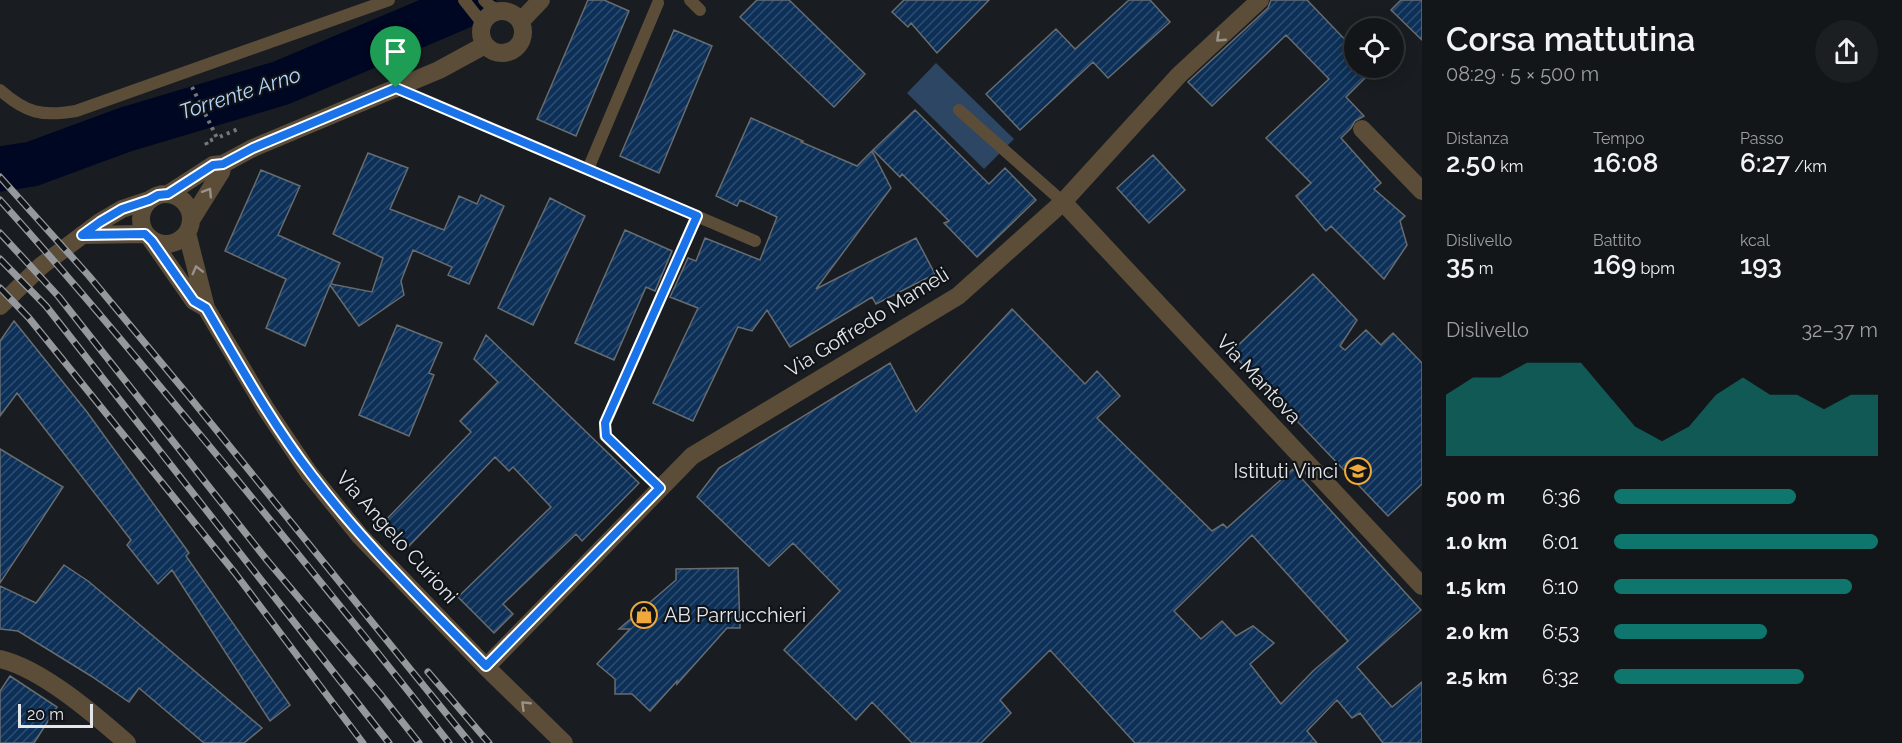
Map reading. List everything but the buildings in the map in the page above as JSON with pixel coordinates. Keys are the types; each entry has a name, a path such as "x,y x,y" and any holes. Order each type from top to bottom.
{"street":[{"path":"521,21 541,0"},
{"name":"Via Goffredo Mameli","path":"486,666 692,456 958,296 1063,202 1179,75 1260,0"},
{"path":"490,5 516,15 521,21 524,32 522,42 515,50 505,54 494,52 485,45 481,38 479,19 491,14 490,5"},
{"path":"168,194 213,165 223,164 253,148 439,70 485,45"},
{"path":"1362,129 1422,191"},
{"path":"82,235 148,238 160,244 175,243 189,226 223,164"},
{"path":"0,306 41,266 100,222 122,209 158,195 176,195 187,205 189,226"},
{"path":"148,238 141,225 140,216 149,200"},
{"name":"Via Mantova","path":"1063,202 1422,586"},
{"name":"Via Angelo Curioni","path":"189,226 206,308 266,409 309,473 360,536 564,743"},
{"name":"Via Angelo Curioni","path":"148,238 194,301 206,308"},
{"path":"0,658 16,662 39,674 127,743"}],"lane":[{"path":"0,90 17,105 38,112 55,115 76,111 389,0"},
{"path":"464,0 479,19"},
{"path":"690,0 700,10"},
{"path":"588,169 657,3"},
{"path":"396,88 755,240"},
{"path":"959,110 1063,202"},
{"path":"660,488 606,436 605,423 697,216"}],"path":[{"path":"193,89 209,121"}],"shaded area":[{"path":"936,63 1014,139 984,169 907,93"}],"waterway":[{"name":"Torrente Arno","path":"0,169 32,164 124,130 281,83 474,0"}],"railway":[{"path":"0,177 89,276 188,395 470,743"},
{"path":"0,200 90,303 235,477 449,743"},
{"path":"0,233 59,297 266,559 419,743"},
{"path":"0,259 46,306 389,743"},
{"path":"0,288 29,318 235,573 363,743"},
{"path":"428,672 489,743"}],"place":[{"name":"Istituti Vinci","path":"1358,471"},
{"name":"AB Parrucchieri","path":"644,615"}],"route":[{"path":"396,88 697,216 605,423 606,436 660,488 486,666 360,536 309,473 266,409 206,308 194,301 152,241 145,234 82,235 122,209 158,195 168,194 213,165 223,164 253,148 396,88"}]}
